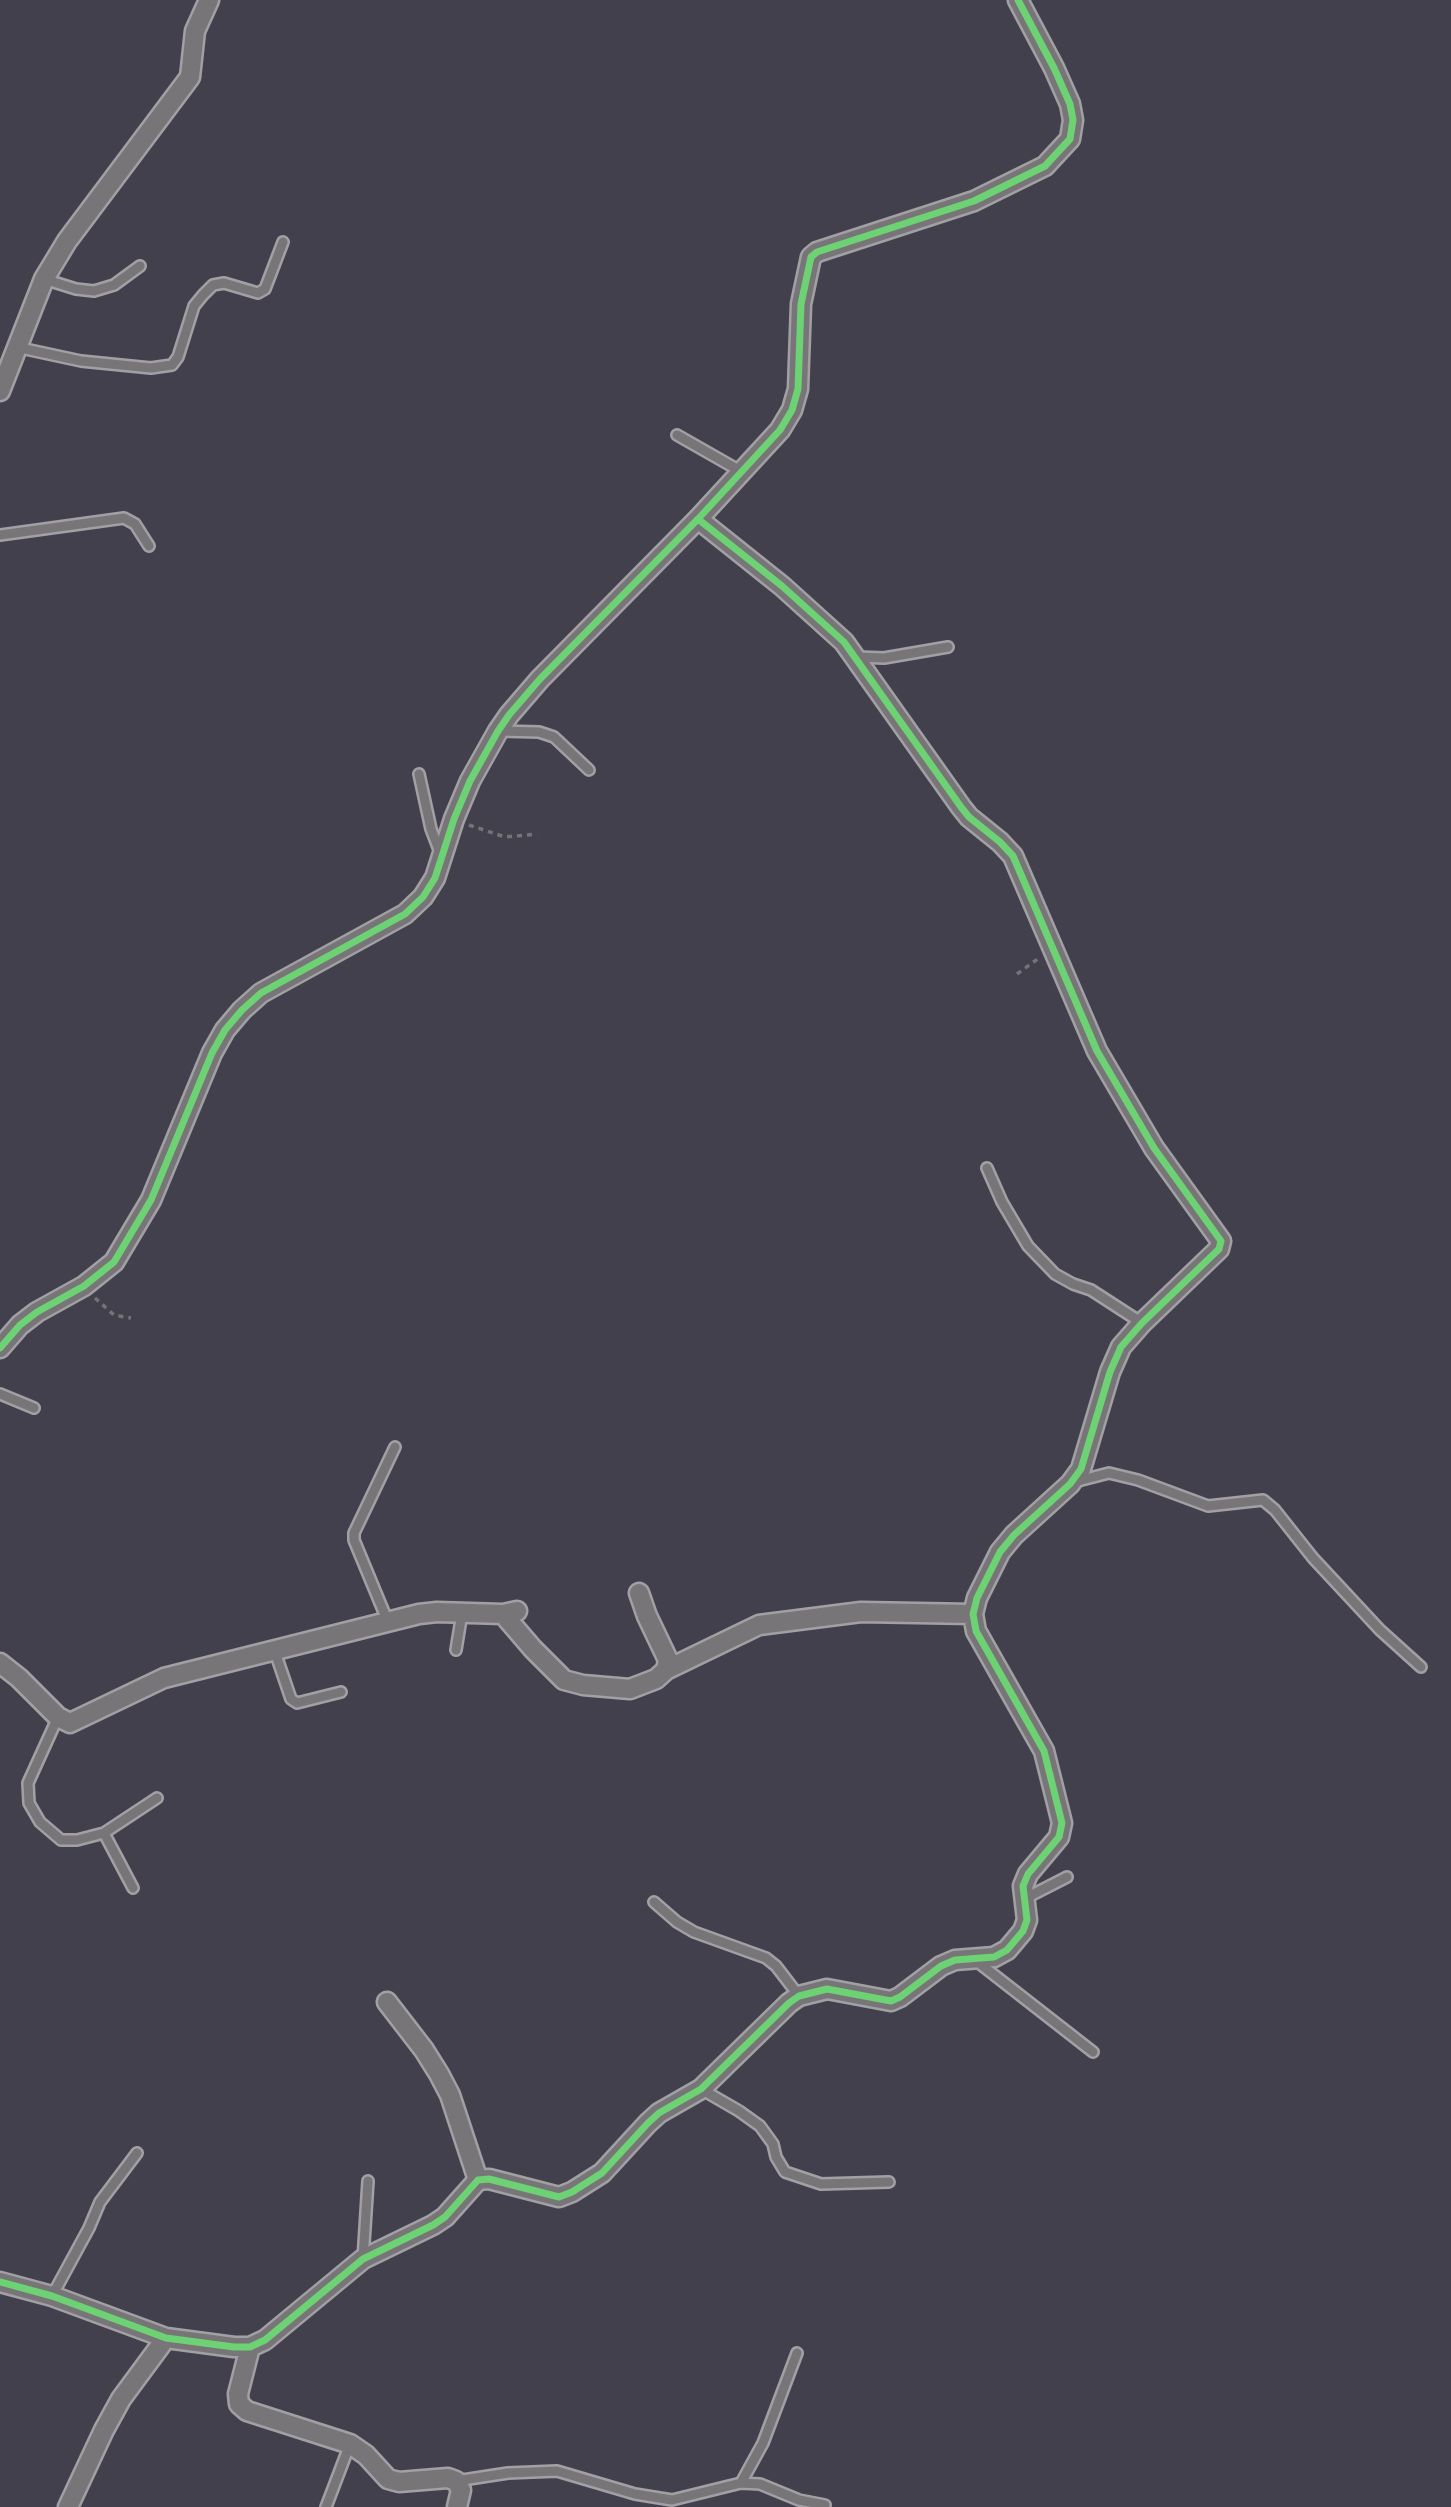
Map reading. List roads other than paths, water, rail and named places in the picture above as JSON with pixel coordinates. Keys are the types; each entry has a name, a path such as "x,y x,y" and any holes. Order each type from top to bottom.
{"street":[{"path":"0,391 44,279 66,241 190,77 195,31 209,0"},
{"path":"0,1348 20,1325 37,1312 83,1286 114,1262 151,1200 212,1053 225,1030 261,993 405,914 423,897 435,878 454,819 470,781 498,731 540,679 698,519 780,430 792,410 798,389 801,304 811,257 817,252 951,210 1045,166 1070,139 1073,120 1070,104 1018,0"},
{"path":"0,2282 52,2296 166,2338 250,2347 265,2340 363,2259 439,2221 478,2180 489,2179 545,2195 559,2196 572,2192 607,2168 659,2113 702,2089 799,1996 827,1989 891,2001 941,1966 955,1960 994,1957 1007,1950 1023,1931 1027,1920 1023,1886 1027,1874 1053,1847 1059,1837 1062,1823 1044,1751 976,1630 973,1614 976,1598 1000,1552 1081,1469 1110,1372 1121,1347 1142,1323 1219,1249 1221,1241 1154,1149 1097,1051 1013,856 961,807 857,657 816,615 698,519"},
{"path":"639,1593 668,1660 666,1670"},
{"path":"0,1663 58,1717 70,1723 164,1678 437,1612 510,1613 533,1648 564,1680 583,1685 630,1689 656,1679 666,1670 759,1625 861,1612 973,1614"},
{"path":"387,2002 424,2050 450,2095 478,2180"},
{"path":"68,2507 121,2399 166,2338"},
{"path":"250,2347 238,2394 239,2404 247,2411 350,2444 366,2455 388,2479 399,2482 448,2478 456,2481 461,2490 457,2507"}],"lane":[{"path":"16,347 81,361 151,368 172,365 178,356 194,306 203,295 213,285 224,283 258,293 265,289 283,242"},
{"path":"44,279 76,289 94,291 114,285 140,266"},
{"path":"677,435 742,472"},
{"path":"0,535 124,518 135,524 149,546"},
{"path":"857,657 884,659 948,647"},
{"path":"498,731 539,732 554,737 589,770"},
{"path":"419,774 431,829 442,857"},
{"path":"987,1168 1002,1202 1028,1246 1055,1275 1090,1290 1142,1323"},
{"path":"0,1394 34,1408"},
{"path":"388,1622 354,1540 354,1533 396,1447"},
{"path":"1069,1484 1109,1473 1138,1480 1208,1506 1263,1500 1275,1510 1313,1558 1380,1630 1421,1667"},
{"path":"456,1650 462,1613"},
{"path":"275,1651 291,1699 297,1703 341,1692"},
{"path":"58,1717 28,1783 29,1803 40,1822 61,1840 77,1840 104,1833 157,1798"},
{"path":"104,1833 133,1888"},
{"path":"1026,1898 1067,1877"},
{"path":"654,1902 677,1922 694,1932 766,1958 776,1966 799,1996"},
{"path":"974,1959 1093,2053"},
{"path":"702,2089 739,2110 760,2126 773,2144 776,2157 785,2172 821,2184 889,2182"},
{"path":"52,2296 100,2202 137,2153"},
{"path":"363,2259 368,2181"},
{"path":"741,2483 763,2443 797,2353"},
{"path":"326,2507 350,2444"},
{"path":"456,2481 508,2473 557,2471 635,2494 672,2500 741,2483 760,2484 799,2500 825,2505"}]}
